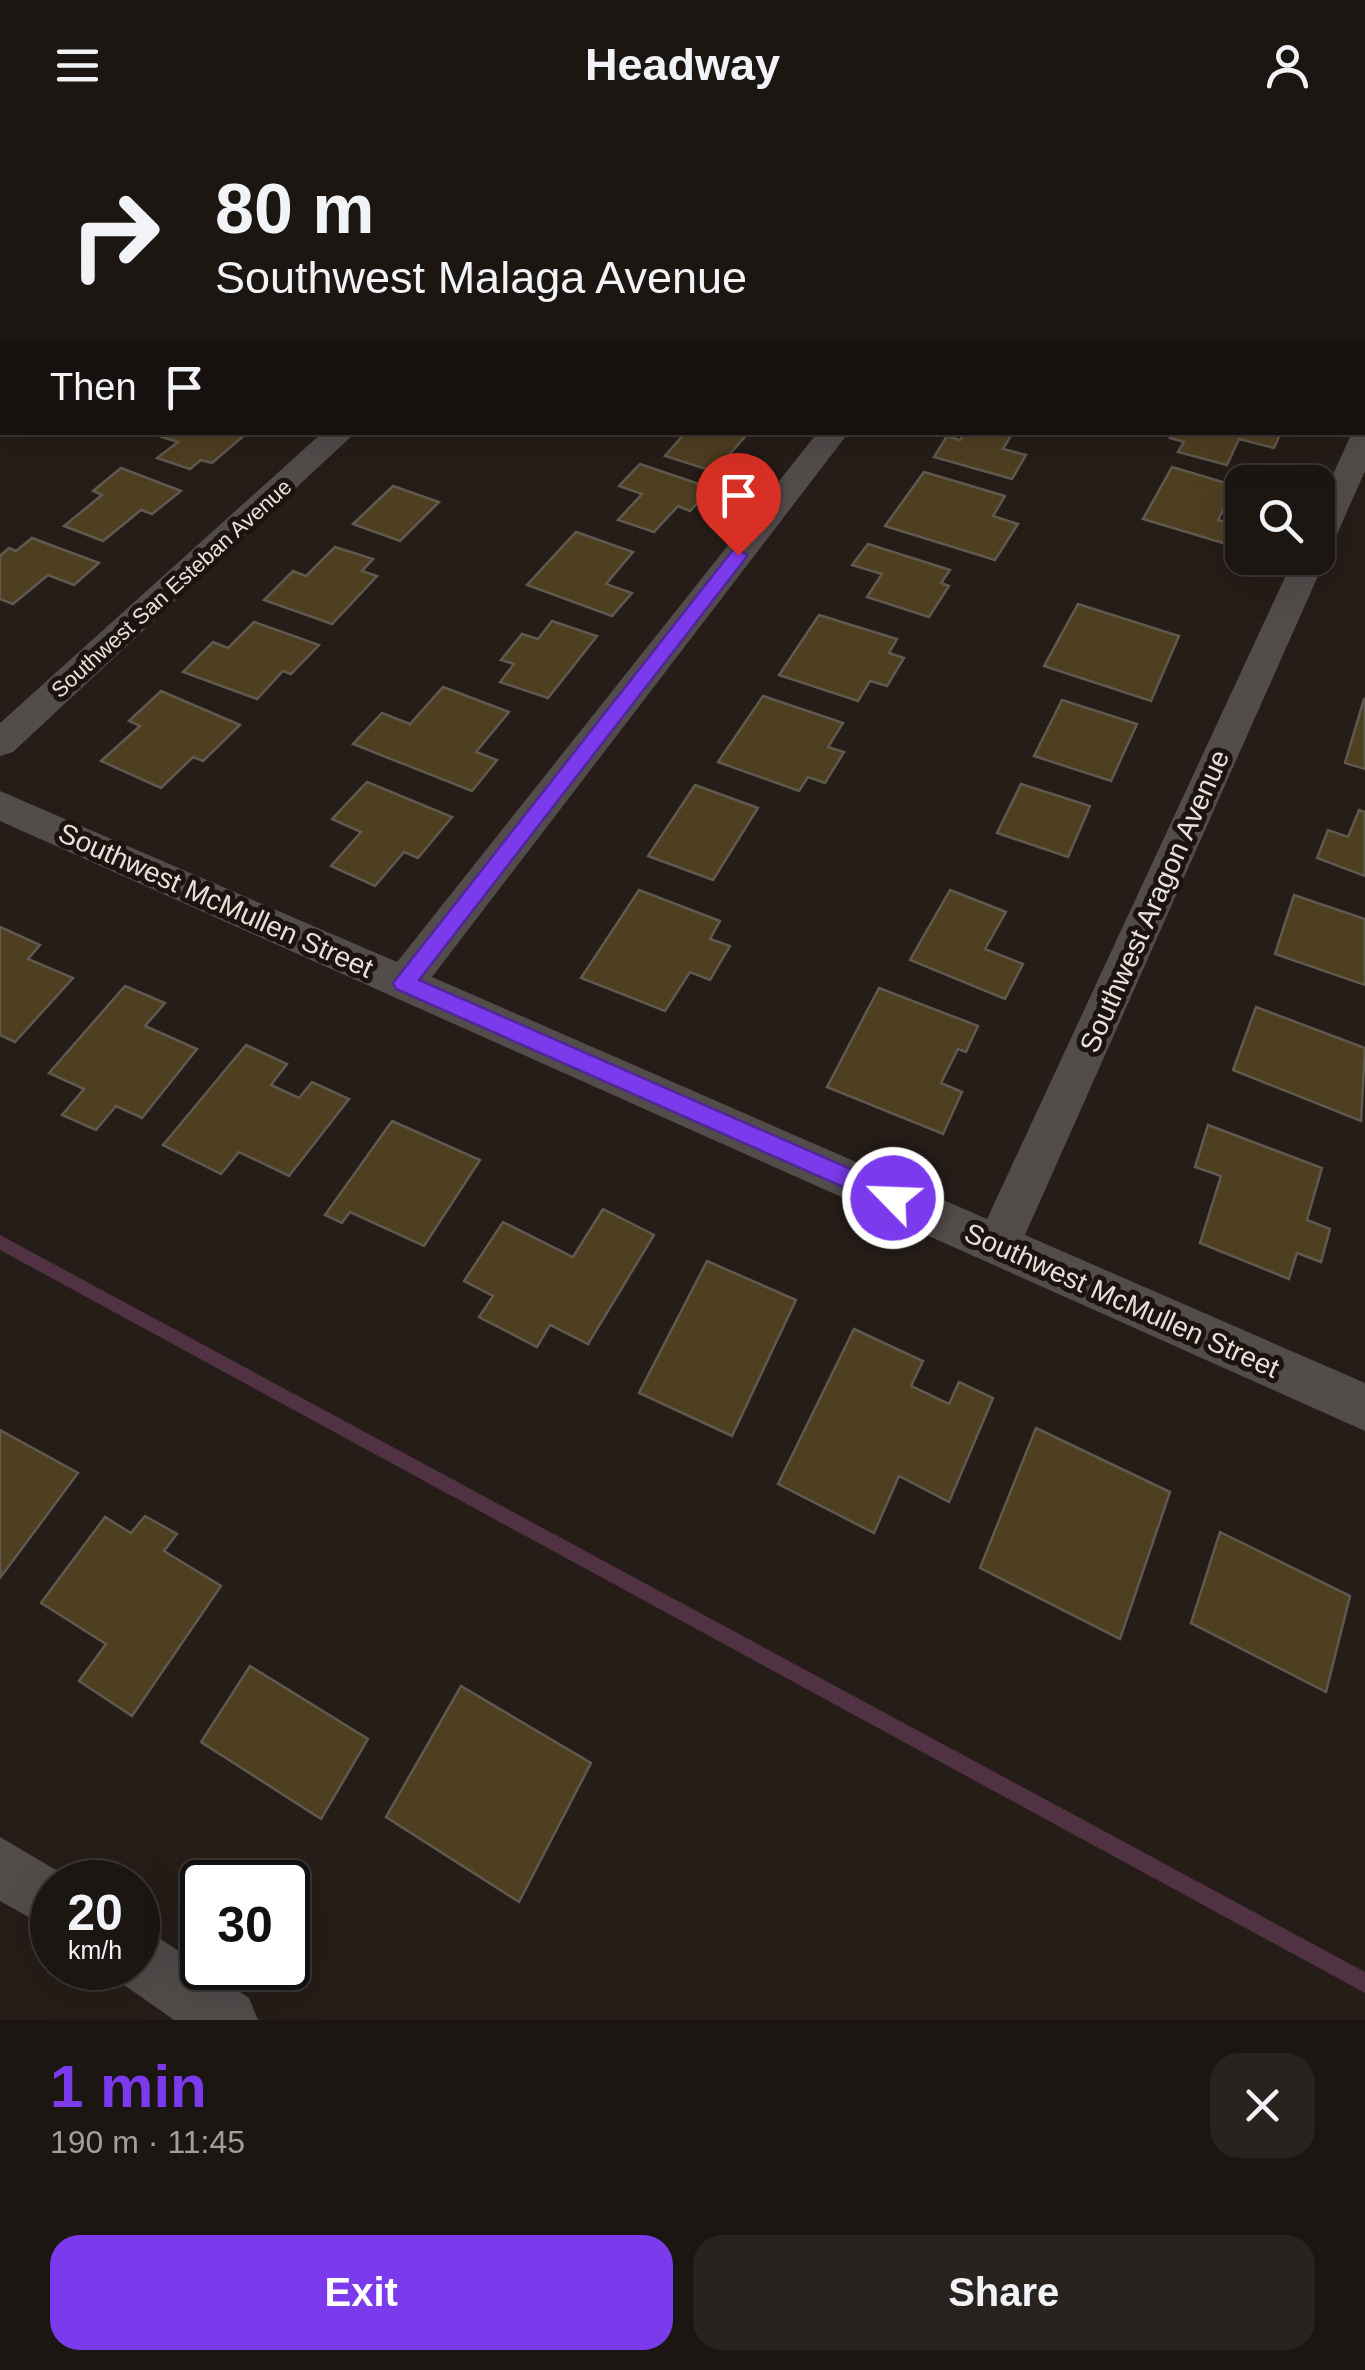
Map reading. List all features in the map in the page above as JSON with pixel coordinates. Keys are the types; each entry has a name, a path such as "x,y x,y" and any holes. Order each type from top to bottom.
{"street":[{"name":"Southwest San Esteban Avenue","path":"0,744 338,435"},
{"path":"404,983 832,435"},
{"path":"1335,503 1365,437"},
{"name":"Southwest Aragon Avenue","path":"998,1245 1302,575"},
{"name":"Southwest McMullen Street","path":"0,805 1365,1407"},
{"path":"0,1866 30,1886"},
{"path":"160,1974 228,2020"}],"building":[{"path":"245,435 212,463 201,460 190,469 157,458 178,442 162,437"},
{"path":"683,435 746,435 730,454 743,458 728,476 665,456"},
{"path":"963,435 1011,435 1003,449 1026,455 1012,479 934,457 947,436 960,440"},
{"path":"1280,435 1274,448 1239,439 1227,465 1178,452 1184,442 1170,438"},
{"path":"640,464 711,488 690,511 678,506 654,532 618,520 642,494 619,486"},
{"path":"1172,467 1225,483 1225,507 1218,520 1225,522 1223,543 1143,519"},
{"path":"121,468 181,491 152,514 141,510 103,541 64,526 102,495 93,491"},
{"path":"924,472 1005,496 993,516 1018,524 995,560 885,526"},
{"path":"393,486 439,502 400,541 353,524"},
{"path":"576,532 633,552 606,584 632,593 612,616 527,585"},
{"path":"32,538 99,563 74,585 48,575 13,604 0,599 0,556 9,548 16,551"},
{"path":"868,544 950,570 941,583 949,586 929,617 867,597 882,574 852,565"},
{"path":"335,547 373,559 362,571 377,576 332,624 264,600 293,571 306,576"},
{"path":"1078,604 1179,636 1151,701 1044,666"},
{"path":"819,615 897,639 889,653 904,658 887,686 870,681 858,701 779,675"},
{"path":"552,621 597,636 548,698 500,682 514,664 501,660 522,634 538,639"},
{"path":"254,622 319,645 291,674 283,671 257,699 183,672 213,642 228,648"},
{"path":"443,687 509,712 476,752 497,760 472,791 353,744 382,713 410,724"},
{"path":"161,691 240,725 203,761 193,757 161,788 101,761 140,726 129,721"},
{"path":"763,696 843,723 828,747 844,752 825,783 808,777 799,791 718,762"},
{"path":"1365,699 1365,769 1345,763"},
{"path":"1062,700 1137,724 1111,781 1034,756"},
{"path":"367,782 452,817 418,858 404,852 375,886 331,866 361,832 332,819"},
{"path":"1021,784 1090,806 1068,857 997,833"},
{"path":"695,785 758,808 713,880 648,856"},
{"path":"1359,810 1365,812 1365,876 1317,858 1328,830 1348,837"},
{"path":"639,890 720,921 710,939 730,946 710,980 690,972 665,1011 581,978"},
{"path":"950,890 1006,912 985,949 1023,964 1005,999 910,960"},
{"path":"1294,895 1365,919 1365,985 1275,954"},
{"path":"0,927 40,945 28,959 73,978 15,1042 0,1035"},
{"path":"125,986 165,1003 145,1026 197,1049 142,1118 116,1106 96,1130 62,1115 84,1089 49,1073"},
{"path":"879,988 978,1026 966,1052 958,1049 941,1083 962,1092 943,1134 827,1087"},
{"path":"1256,1007 1365,1048 1361,1121 1233,1070"},
{"path":"246,1045 287,1064 271,1085 299,1098 312,1082 349,1099 289,1176 239,1152 221,1174 163,1145"},
{"path":"392,1121 480,1160 424,1246 350,1212 342,1223 325,1215"},
{"path":"1208,1125 1322,1168 1307,1220 1330,1229 1321,1262 1297,1253 1289,1279 1200,1243 1221,1176 1195,1167"},
{"path":"603,1209 654,1235 588,1344 550,1325 537,1347 479,1317 493,1296 464,1281 503,1222 573,1257"},
{"path":"707,1261 796,1300 732,1436 639,1393"},
{"path":"854,1329 923,1361 911,1386 949,1404 959,1382 993,1398 949,1502 899,1476 874,1533 778,1484"},
{"path":"1036,1428 1170,1492 1120,1639 980,1568"},
{"path":"0,1430 78,1473 0,1578"},
{"path":"145,1516 177,1534 164,1551 221,1586 132,1716 79,1681 106,1644 41,1603 105,1517 131,1533"},
{"path":"1220,1532 1350,1596 1326,1692 1191,1623"},
{"path":"250,1666 368,1739 321,1819 201,1742"},
{"path":"461,1686 591,1763 519,1902 386,1817"}],"waterway":[{"path":"0,1242 1365,1983"}],"route":[{"path":"738,555 404,983 893,1198"}]}
